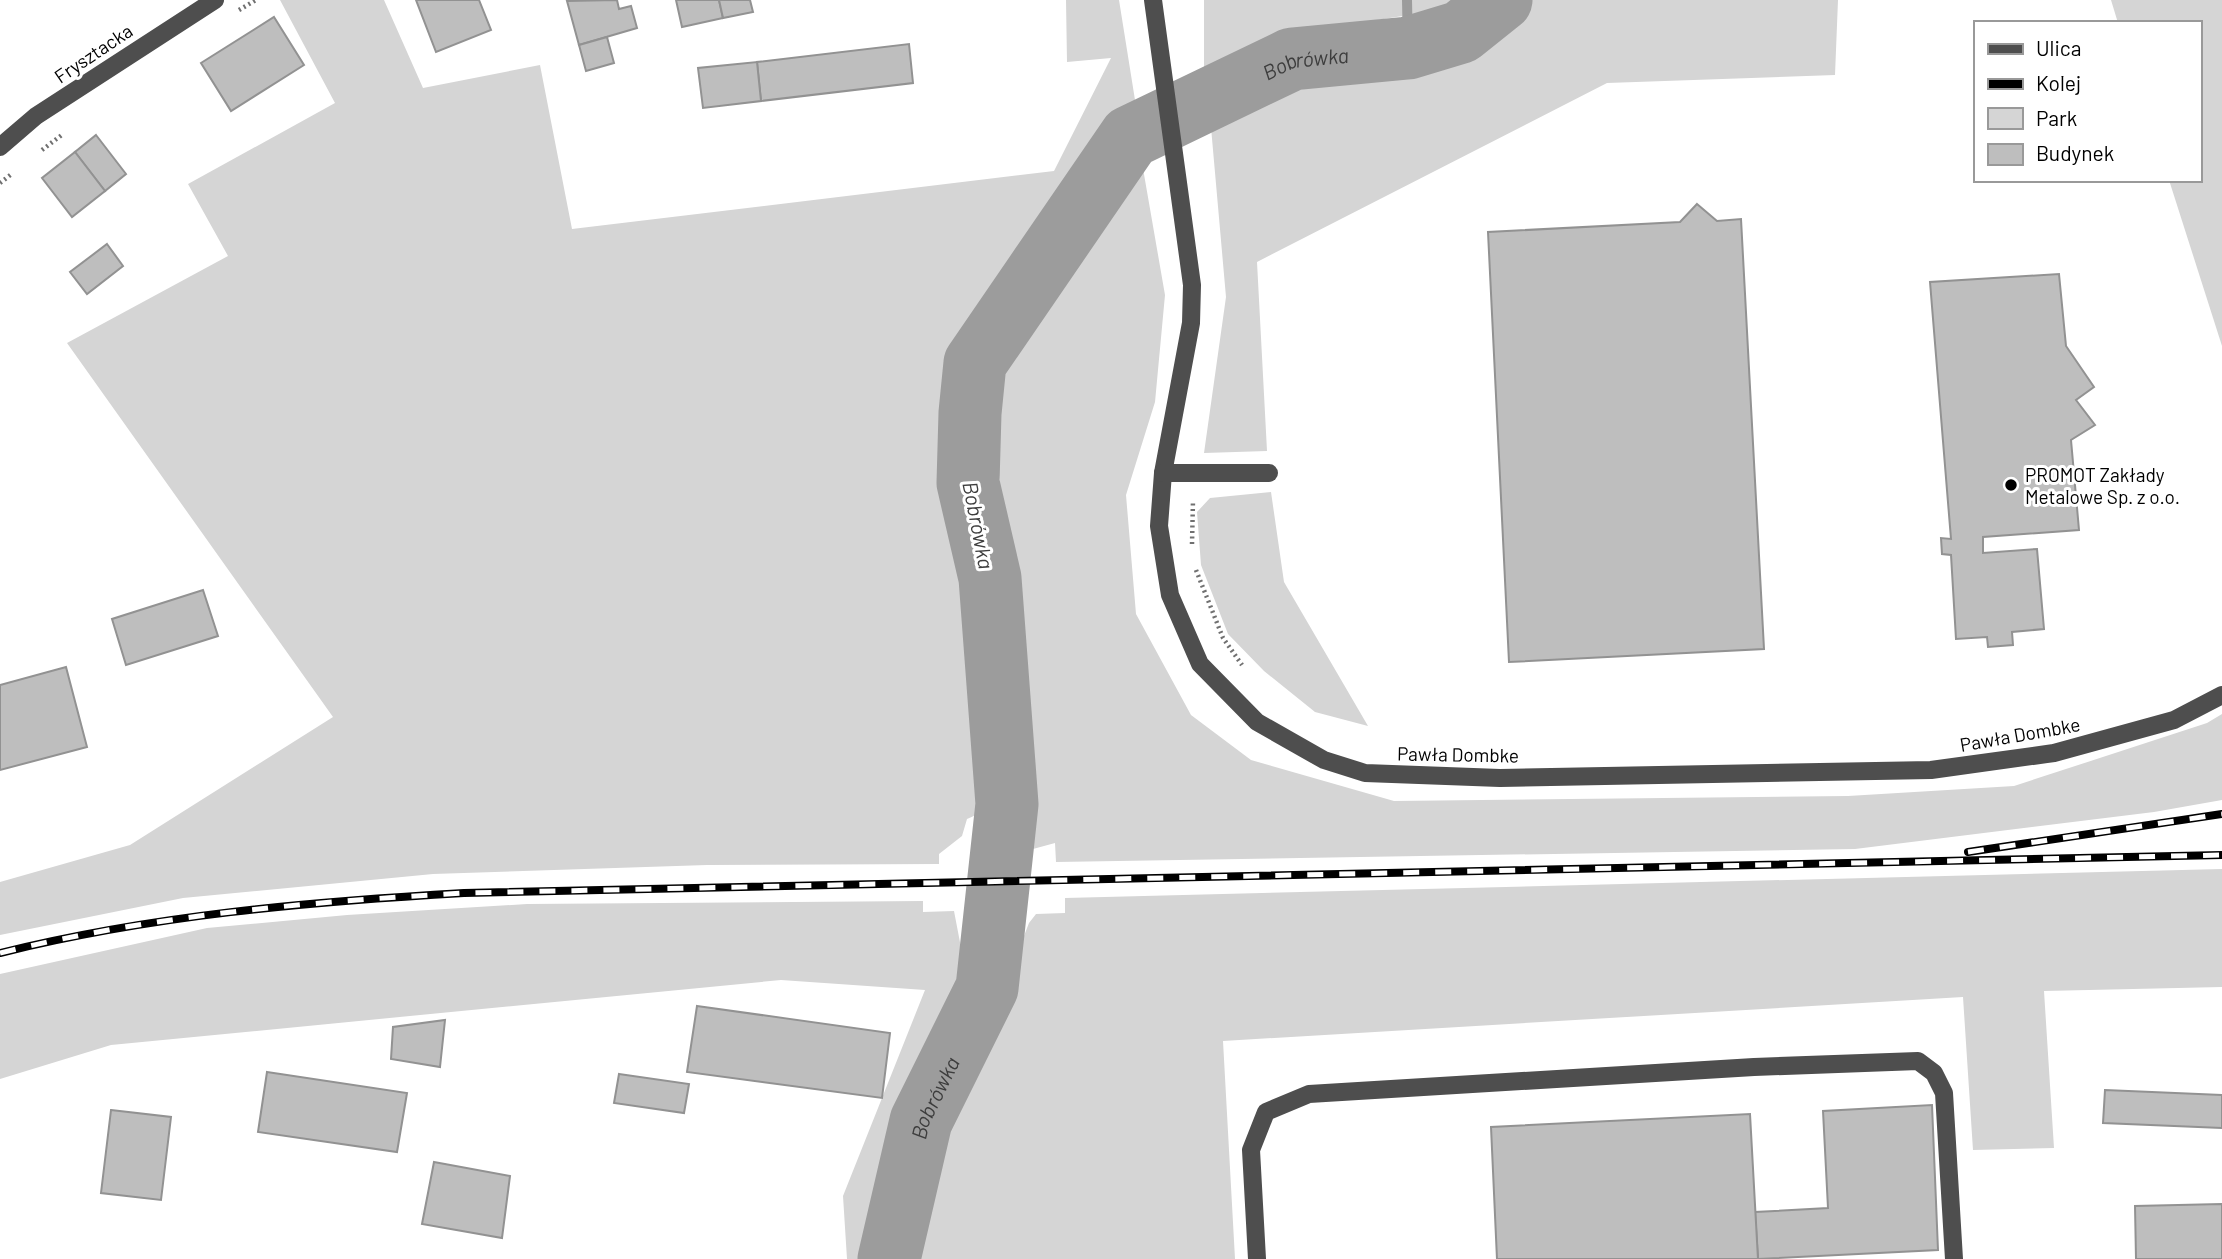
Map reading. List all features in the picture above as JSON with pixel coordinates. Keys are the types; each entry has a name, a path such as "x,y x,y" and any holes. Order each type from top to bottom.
{"street":[{"name":"Frysztacka","path":"0,147 36,117 215,0"},
{"name":"Pawła Dombke","path":"1153,0 1192,285 1191,323 1163,473 1160,526 1170,595 1200,664 1257,722 1324,760 1365,773 1500,778 1931,770 2054,753 2174,720 2222,695"},
{"path":"1163,473 1269,473"},
{"path":"1257,1259 1251,1150 1266,1112 1309,1094 1919,1060 1934,1073 1944,1093 1954,1259"}],"path":[{"path":"1192,551 1190,518 1195,473"},
{"path":"1193,562 1223,638 1247,671"}],"green space":[{"path":"280,0 384,0 423,88 540,65 572,229 1054,171 1111,58 1067,62 1066,0 1119,0 1135,100 959,350 946,438 973,575 992,785 981,810 967,819 962,836 939,854 939,864 707,865 433,874 183,898 0,935 0,882 130,845 333,717 67,343 228,256 188,184 335,103"},
{"path":"1204,0 1472,0 1460,7 1307,31 1204,70"},
{"path":"1532,0 1838,0 1835,75 1607,83 1257,262 1267,451 1204,453 1226,297 1210,116 1309,81 1465,49"},
{"path":"2111,0 2222,0 2222,346 2170,182 2201,182 2201,21 2117,21"},
{"path":"1141,157 1165,295 1155,402 1126,495 1136,614 1191,715 1251,760 1394,801 1848,796 2014,786 2207,723 2222,714 2222,800 2154,812 1855,849 1056,862 1055,843 1033,849 1034,749 1006,563 993,397 1039,305"},
{"path":"1271,492 1284,582 1368,726 1315,712 1264,671 1228,634 1201,565 1197,512 1210,498"},
{"path":"2222,869 2222,987 2044,991 2054,1148 1973,1150 1963,997 1223,1041 1235,1259 847,1259 843,1196 925,990 781,980 111,1045 0,1079 0,974 207,928 347,915 527,904 923,901 923,912 954,911 963,958 1015,959 1029,923 1036,914 1065,913 1065,898"}],"building":[{"path":"416,0 479,0 491,30 436,52"},
{"path":"617,0 619,9 631,6 637,28 579,45 567,1"},
{"path":"676,0 719,0 723,18 682,27"},
{"path":"719,0 750,0 753,12 723,18"},
{"path":"274,17 304,65 231,111 201,63"},
{"path":"607,37 614,63 586,71 579,45"},
{"path":"909,44 913,83 761,101 757,62"},
{"path":"757,62 761,101 703,108 698,68"},
{"path":"96,135 126,174 105,191 75,152"},
{"path":"75,152 105,191 72,217 42,178"},
{"path":"1697,204 1717,221 1741,219 1764,649 1509,662 1488,232 1680,222"},
{"path":"107,244 123,266 87,294 70,272"},
{"name":"PROMOT Zakłady Metalowe Sp. z o.o.","path":"2059,274 2066,346 2094,387 2076,400 2095,425 2071,440 2079,530 1983,537 1983,553 2037,549 2044,629 2012,632 2013,645 1988,647 1987,637 1956,639 1951,555 1942,554 1941,538 1951,539 1930,282"},
{"path":"203,590 218,636 126,665 112,619"},
{"path":"66,667 87,747 0,770 0,685"},
{"path":"697,1006 890,1033 882,1098 687,1072"},
{"path":"445,1020 440,1067 391,1059 393,1027"},
{"path":"267,1072 407,1093 397,1152 258,1132"},
{"path":"619,1074 689,1084 684,1113 614,1103"},
{"path":"2105,1090 2222,1095 2222,1128 2103,1123"},
{"path":"1932,1105 1938,1250 1758,1259 1755,1212 1828,1208 1823,1111"},
{"path":"111,1110 171,1117 161,1200 101,1193"},
{"path":"1750,1114 1758,1259 1497,1259 1491,1127"},
{"path":"434,1162 510,1176 502,1238 422,1224"},
{"path":"2222,1204 2222,1259 2136,1259 2135,1206"}],"waterway":[{"path":"1407,0 1408,48"},
{"name":"Bobrówka","path":"889,1259 921,1121 987,988 1007,804 990,578 968,483 975,363 1130,137 1292,59 1408,48 1461,32 1501,0"}],"railway":[{"path":"1968,852 2222,814"},
{"path":"0,953 115,929 230,912 464,893 2222,855"}],"place":[{"name":"PROMOT Zakłady Metalowe Sp. z o.o.","path":"2011,485"}]}
